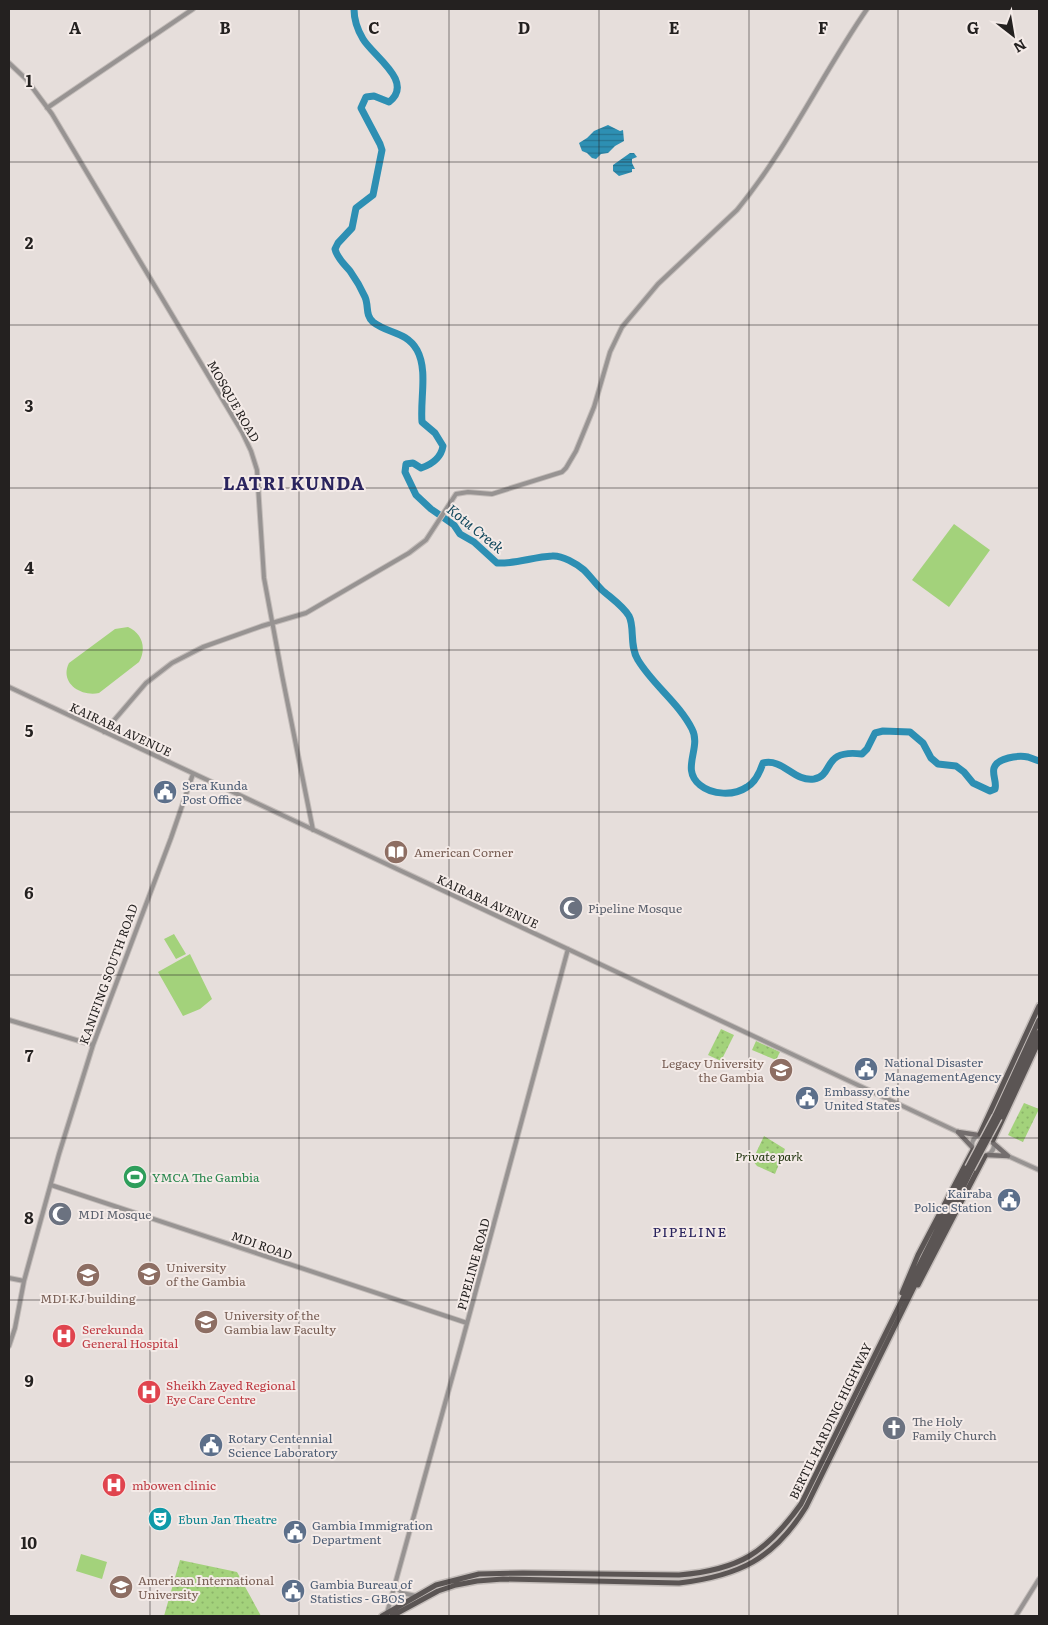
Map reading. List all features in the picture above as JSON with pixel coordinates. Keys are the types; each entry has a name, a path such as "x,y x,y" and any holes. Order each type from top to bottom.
{"main road":[{"path":"958,1132 979,1135 1039,1006"},
{"name":"BERTIL HARDING HIGHWAY","path":"911,1287 1039,1020"},
{"name":"BERTIL HARDING HIGHWAY","path":"384,1615 436,1585 479,1574 679,1575 715,1571 748,1558 773,1538 787,1524 801,1504 1014,1088 1039,1032"},
{"path":"1008,1156 993,1141 1039,1041"},
{"path":"958,1132 972,1149 918,1255 904,1287 905,1298 915,1292 986,1155 1008,1156"},
{"name":"BERTIL HARDING HIGHWAY","path":"392,1616 438,1591 477,1581 503,1579 679,1583 724,1575 758,1560 786,1537 806,1507 905,1298"}],"street":[{"path":"47,108 193,9"},
{"path":"104,732 146,683 172,663 203,647 272,622 306,613 345,589 394,563 420,545 456,494 461,492 492,494 562,472 576,452 591,414 610,352 622,327 658,284 737,210 747,198 785,142 867,9"},
{"name":"MOSQUE ROAD","path":"9,63 26,78 47,108 242,432 251,451 258,476 263,566 272,622 313,830"},
{"name":"KAIRABA AVENUE","path":"9,687 958,1132"},
{"name":"KANIFING SOUTH ROAD","path":"9,1346 25,1285 24,1281 93,1045 171,838 193,774"},
{"name":"PIPELINE ROAD","path":"384,1615 467,1323 568,949"},
{"path":"9,1020 93,1045"},
{"path":"979,1135 987,1135 993,1141 992,1150 986,1155 978,1155 972,1149 973,1140 979,1135"},
{"path":"1008,1156 1039,1170"},
{"name":"MDI ROAD","path":"51,1185 467,1323"},
{"path":"9,1278 24,1281"},
{"path":"1016,1616 1039,1579"},
{"path":"394,1584 402,1593 416,1596"}],"green space":[{"path":"954,524 990,550 949,607 912,580"},
{"path":"128,627 137,633 142,641 143,651 139,662 99,693 85,693 74,687 67,677 69,663 115,629"},
{"path":"174,934 186,954 176,959 164,939"},
{"path":"190,954 212,999 200,1009 183,1016 158,972"},
{"path":"721,1029 734,1035 721,1061 708,1055"},
{"path":"756,1041 780,1052 776,1060 752,1050"},
{"path":"1024,1103 1039,1109 1023,1142 1008,1135"},
{"name":"Private park","path":"764,1136 785,1149 775,1174 757,1166 753,1161"},
{"path":"81,1554 107,1562 102,1579 76,1571"},
{"path":"180,1560 237,1572 261,1616 164,1616"}],"water":[{"path":"608,125 620,131 623,130 624,141 608,153 601,154 596,159 582,151 579,143 594,131"},
{"path":"630,153 634,153 637,157 632,159 635,169 632,169 632,172 619,176 613,171 613,165"}],"waterway":[{"name":"Kotu Creek","path":"354,9 355,20 361,35 368,46 389,69 395,78 397,86 396,94 389,102 374,96 366,97 361,108 382,150 373,195 356,208 352,228 335,249 339,258 362,290 368,313 373,322 408,339 417,350 420,358 423,376 422,422 435,433 443,446 436,460 429,465 421,468 413,463 406,464 405,472 416,495 431,509 454,525 460,534 474,542 497,563 552,556 565,558 584,570 602,590 620,605 631,620 635,655 651,678 687,720 692,729 695,744 691,765 694,779 711,791 730,793 742,790 755,780 763,763 770,762 800,777 807,779 820,777 834,759 849,753 862,754 867,749 875,733 883,731 910,732 923,743 931,758 938,764 956,766 973,783 990,791 995,789 994,768 999,762 1019,756 1039,761"}],"place":[{"name":"Sera Kunda Post Office","path":"165,792"},
{"name":"American Corner","path":"396,852"},
{"name":"Pipeline Mosque","path":"571,908"},
{"name":"National Disaster ManagementAgency","path":"866,1069"},
{"name":"Legacy University the Gambia","path":"781,1070"},
{"name":"Embassy of the United States","path":"807,1098"},
{"name":"YMCA The Gambia","path":"135,1177"},
{"name":"Kairaba Police Station","path":"1009,1200"},
{"name":"MDI Mosque","path":"60,1214"},
{"name":"University of the Gambia","path":"149,1274"},
{"name":"MDI KJ building","path":"88,1275"},
{"name":"University of the Gambia law Faculty","path":"206,1322"},
{"name":"Serekunda General Hospital","path":"64,1336"},
{"name":"Sheikh Zayed Regional Eye Care Centre","path":"149,1392"},
{"name":"The Holy Family Church","path":"894,1428"},
{"name":"Rotary Centennial Science Laboratory","path":"211,1445"},
{"name":"mbowen clinic","path":"114,1485"},
{"name":"Ebun Jan Theatre","path":"160,1519"},
{"name":"Gambia Immigration Department","path":"295,1532"},
{"name":"American International University","path":"121,1587"},
{"name":"Gambia Bureau of Statistics - GBOS","path":"293,1591"}],"district":[{"name":"LATRI KUNDA","path":"294,482"},
{"name":"PIPELINE","path":"690,1231"}]}
